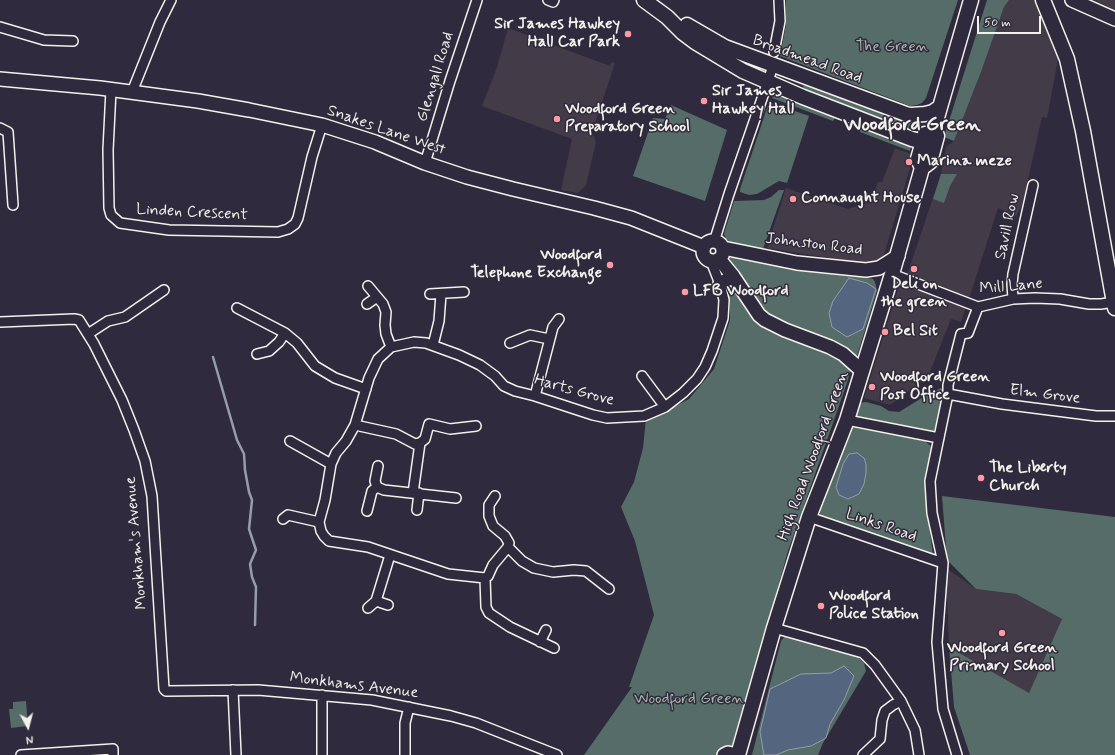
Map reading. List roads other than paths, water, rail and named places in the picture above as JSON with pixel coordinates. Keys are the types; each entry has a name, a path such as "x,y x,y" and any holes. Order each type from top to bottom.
{"main road":[{"name":"Broadmead Road","path":"644,0 667,17 683,33 695,42 743,71 803,97 923,142"},
{"name":"High Road Woodford Green","path":"737,755 774,628 809,517 847,420 898,256 922,168 930,162 937,136 934,128 971,0"},
{"path":"1044,0 1067,59 1083,131 1114,305"},
{"name":"Broadmead Road","path":"667,17 686,25 725,47 773,59 911,115 933,112 940,107"},
{"name":"High Road Woodford Green","path":"922,168 918,159 925,133 934,128"}],"street":[{"path":"132,92 170,0"},
{"name":"Glengall Road","path":"425,163 476,0"},
{"path":"548,0 553,2 554,0"},
{"path":"714,251 729,194 768,83 780,21 779,0"},
{"path":"1072,0 1115,19"},
{"path":"0,27 44,40 73,42"},
{"name":"Snakes Lane West","path":"0,79 132,92 198,101 322,125 375,142 425,163 513,189 631,218 714,251 759,315 765,320 785,330 830,347 843,354 862,371"},
{"name":"Linden Crescent","path":"111,90 108,150 108,208 111,215 120,223 169,230 278,232 288,229 295,224 298,218 312,158 322,125"},
{"path":"0,128 8,132 13,205"},
{"name":"Savill Row","path":"1013,299 1013,279 1033,185"},
{"name":"Johnston Road","path":"714,251 797,263 866,270 878,268 887,264 898,256"},
{"name":"Harts Grove","path":"391,347 414,342 426,343 480,365 495,376 504,386 515,391 606,418 644,416 665,406 687,390 705,367 717,340 723,318 724,300 714,251"},
{"name":"Mill Lane","path":"892,274 978,308 1013,299 1035,298 1060,299 1089,304 1114,305"},
{"path":"720,284 733,276"},
{"path":"368,286 383,304 386,312 386,334 391,347 378,359 366,389 355,425 346,441 336,453 331,464 325,500 319,522 321,531 329,541 368,547 448,574 485,578"},
{"path":"88,334 108,321 125,317 164,290"},
{"path":"430,294 464,292"},
{"path":"433,345 439,321 441,294"},
{"path":"367,304 377,297"},
{"path":"237,308 285,333 297,343 316,366 336,378 366,389"},
{"path":"957,755 943,709 937,642 943,563 932,513 930,481 948,394 948,385 961,334 968,332 978,308"},
{"path":"535,396 553,327 559,319"},
{"name":"Monkham's Avenue","path":"0,322 79,320 88,334 122,400 145,461 152,496 164,689"},
{"path":"257,354 269,351 285,333"},
{"path":"510,343 530,335 550,339"},
{"path":"642,376 665,406"},
{"name":"Elm Grove","path":"948,394 1002,404 1096,416 1115,416"},
{"path":"847,420 939,438"},
{"path":"355,425 396,434 415,444 420,443 425,439 429,424 450,429 476,426"},
{"path":"290,441 331,464"},
{"path":"417,510 416,493 420,443"},
{"path":"378,466 375,481 378,487 384,490 456,498"},
{"path":"367,511 372,492 378,487"},
{"path":"495,496 489,505 489,516 493,526 505,536 509,543 508,547 493,566 488,576 485,578 486,607 489,613 510,627 554,648"},
{"path":"283,519 288,515 319,522"},
{"name":"Links Road","path":"809,517 943,563"},
{"path":"508,547 522,561 534,568 552,572 574,570 586,571 609,589"},
{"path":"368,608 376,601 390,554"},
{"path":"376,601 388,605"},
{"path":"774,628 863,654 875,665 902,701 915,730 919,755"},
{"path":"540,642 546,630"},
{"name":"Monkhams Avenue","path":"164,689 233,690 322,695 372,700 476,722 557,755"},
{"path":"233,690 236,755"},
{"path":"322,695 322,755"},
{"path":"863,755 880,739 882,720 885,712 893,705 902,701"},
{"path":"405,755 405,723 409,707"},
{"path":"21,755 113,749 113,755"},
{"path":"724,755 728,753 737,755"}],"water":[{"path":"849,278 867,283 876,289 863,329 847,337 832,327 829,313 833,301"},
{"path":"857,453 864,458 866,464 864,484 859,494 848,499 839,495 836,487 843,464 849,454"},
{"path":"844,666 854,676 844,700 830,724 826,738 811,746 788,750 776,755 764,755 760,732 770,689 801,674 831,673"}],"waterway":[{"path":"213,357 237,440 244,454 245,470 252,500 249,529 256,550 250,564 252,577 256,587 255,625"}],"place":[{"name":"Sir James Hawkey Hall Car Park","path":"628,34"},
{"name":"Sir James Hawkey Hall","path":"704,101"},
{"name":"Woodford Green Preparatory School","path":"557,119"},
{"name":"Marina meze","path":"909,162"},
{"name":"Connaught House","path":"793,199"},
{"name":"Woodford Telephone Exchange","path":"610,265"},
{"name":"Deli on the green","path":"914,269"},
{"name":"LFB Woodford","path":"685,292"},
{"name":"Bel Sit","path":"885,332"},
{"name":"Woodford Green Post Office","path":"872,387"},
{"name":"The Liberty Church","path":"981,478"},
{"name":"Woodford Police Station","path":"821,606"},
{"name":"Woodford Green Primary School","path":"1002,633"}],"district":[{"name":"Woodford Green","path":"912,126"}],"park label":[{"name":"The Green","path":"892,48"}]}
